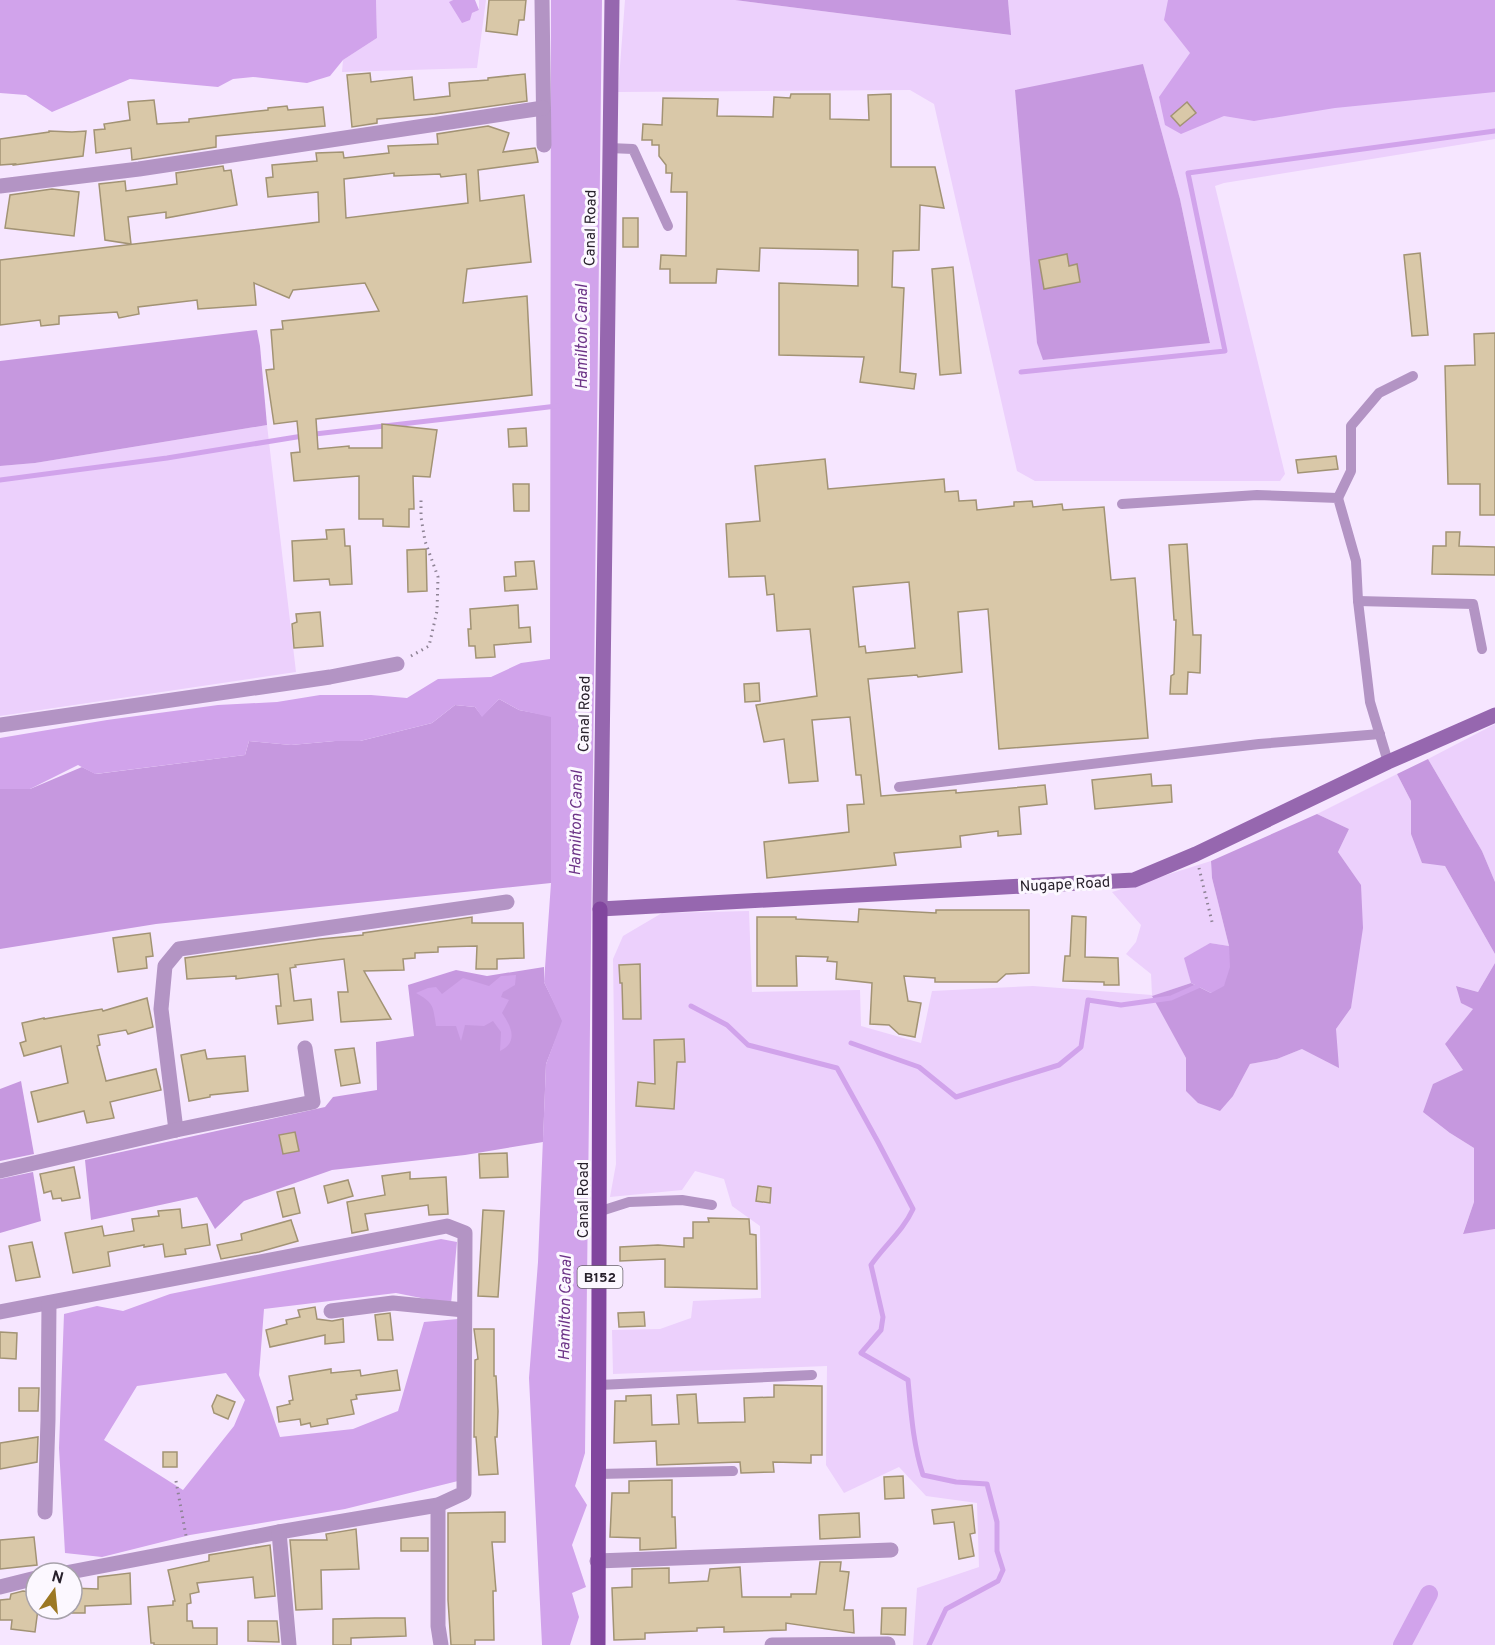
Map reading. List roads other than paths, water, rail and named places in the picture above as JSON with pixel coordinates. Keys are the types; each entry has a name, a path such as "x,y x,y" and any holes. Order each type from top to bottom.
{"main road":[{"name":"Canal Road","path":"598,1645 601,1211 600,909 612,0"},
{"name":"Nugape Road","path":"600,909 1134,880 1196,854 1388,762 1495,716"}],"street":[{"path":"542,0 544,145"},
{"path":"0,186 139,169 543,108"},
{"path":"0,725 330,677 397,664"},
{"path":"176,1130 161,997 165,966 179,949 507,902"},
{"path":"0,1171 176,1130 313,1102 305,1048"},
{"path":"0,1312 447,1226 465,1233 464,1493 438,1505 279,1532 84,1569"},
{"path":"45,1512 49,1303"},
{"path":"331,1311 393,1303 465,1310"},
{"path":"438,1505 438,1626 441,1645"},
{"path":"279,1532 289,1645"},
{"path":"597,1561 891,1550"},
{"path":"0,1587 24,1581"},
{"path":"772,1645 888,1644"}],"lane":[{"path":"609,148 633,148 669,226"},
{"path":"1388,762 1370,702 1358,601 1356,561 1338,498 1351,471 1351,426 1379,393 1413,376"},
{"path":"1122,504 1257,495 1338,498"},
{"path":"1358,601 1473,604 1482,649"},
{"path":"899,787 1259,744 1380,734"},
{"path":"601,1211 629,1202 682,1200 712,1205"},
{"path":"599,1385 812,1375"},
{"path":"598,1474 733,1471"}],"water":[{"path":"0,0 376,0 377,38 343,60 330,76 307,83 253,77 233,79 218,87 130,79 52,112 26,95 0,93"},
{"path":"475,0 479,10 472,13 470,20 462,23 449,2"},
{"name":"Hamilton Canal","path":"551,0 602,0 585,1453 575,1486 587,1505 572,1545 586,1587 572,1593 579,1617 570,1645 542,1645 529,1378 538,1262 546,1064 562,1021 544,982 551,883 551,717 519,710 499,699 482,717 475,707 455,705 432,723 360,741 291,745 249,741 245,755 95,774 78,765 30,789 0,789 0,738 218,705 277,702 320,695 407,698 438,679 491,677 521,663 550,659"},
{"path":"1168,0 1495,0 1495,92 1335,108 1254,121 1224,116 1181,134 1165,125 1159,97 1190,53 1164,20"},
{"path":"1210,943 1229,946 1230,967 1224,986 1211,993 1191,983 1184,958"},
{"path":"516,975 515,985 503,992 501,997 509,1000 502,1013 512,1034 510,1043 500,1051 501,1032 493,1021 484,1026 465,1025 461,1041 456,1026 436,1026 432,1006 416,993 436,987 442,994 463,978 489,986 501,976"},
{"path":"441,1239 457,1242 451,1304 396,1293 264,1309 259,1375 280,1437 353,1429 398,1411 424,1322 458,1319 458,1481 345,1509 190,1535 102,1557 65,1553 59,1448 64,1314 97,1306 123,1311 170,1294","holes":["226,1373 245,1400 234,1426 183,1490 104,1440 137,1386"]}],"waterway":[{"path":"1021,372 1225,351 1188,173 1495,131"},
{"path":"0,480 167,458 315,434 557,406"},
{"path":"851,1043 919,1067 956,1097 1059,1065 1081,1047 1088,1000 1121,1005 1171,998 1198,986"},
{"path":"691,1006 727,1025 748,1045 837,1068 913,1209 904,1224 871,1265 883,1317 881,1330 861,1353 908,1380 911,1416 923,1475 956,1482 987,1484 997,1522 997,1551 1003,1570 998,1581 946,1609 929,1645"},
{"path":"1402,1645 1429,1594"}]}
